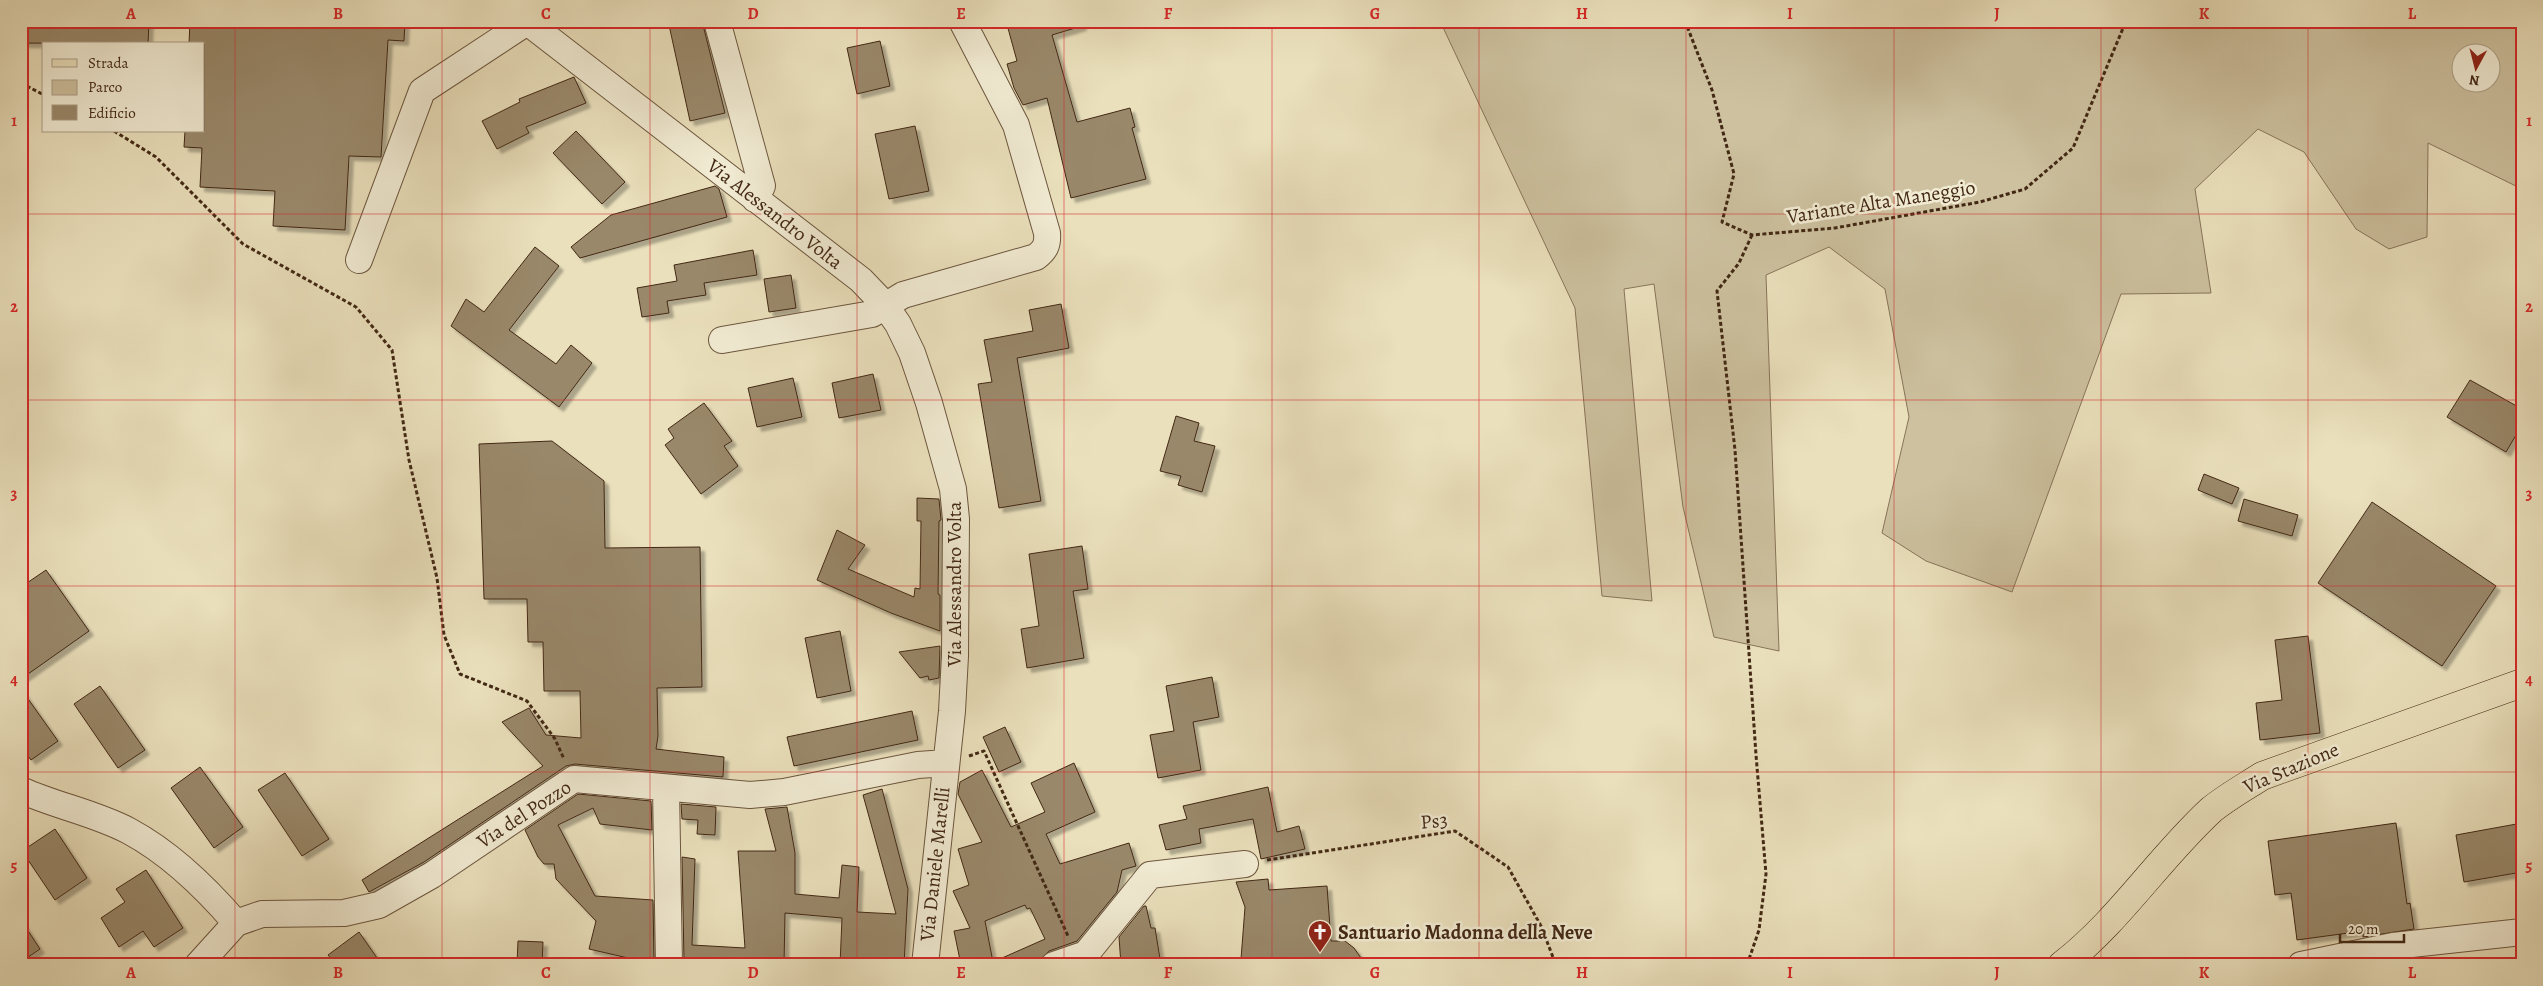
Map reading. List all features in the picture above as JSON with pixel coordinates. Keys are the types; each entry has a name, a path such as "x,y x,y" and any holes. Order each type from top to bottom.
{"main road":[{"name":"Via Stazione","path":"2062,965 2114,917 2183,840 2232,794 2262,776 2522,683"}],"street":[{"path":"717,21 762,186 755,198"},
{"path":"722,340 872,314 884,304 903,294 1036,257 1044,252 1048,242 1047,233 1016,124 962,21"},
{"path":"359,260 422,91 527,22"},
{"name":"Via Alessandro Volta","path":"527,22 861,280 884,304 898,324 912,354 929,403 952,489 956,519 955,656 952,711 946,763"},
{"name":"Via del Pozzo","path":"236,923 262,914 344,913 379,905 432,875 574,779 750,795 784,792 918,765 946,763"},
{"name":"Via Daniele Marelli","path":"925,965 946,763"},
{"path":"666,788 668,965"},
{"path":"21,790 128,831 162,852 199,883 236,923 198,965"},
{"path":"1054,965 1086,954 1150,875 1244,864"},
{"path":"2301,965 2393,946 2522,932"}],"path":[{"name":"Variante Alta Maneggio","path":"1685,21 1712,90 1734,174 1722,222 1752,235 1835,228 1980,202 2025,189 2073,148 2126,21"},
{"path":"21,83 42,94"},
{"path":"116,132 156,157 244,244 356,307 392,350 409,460 438,578 444,635 460,674 527,701 555,739 574,779"},
{"path":"1747,965 1760,930 1766,874 1735,450 1717,291 1739,263 1752,235"},
{"path":"946,763 984,751 1070,939 1086,954"},
{"name":"Ps3","path":"1244,864 1455,831 1508,867 1541,926 1556,965"}],"green space":[{"path":"1440,21 2522,21 2522,189 2428,143 2427,237 2389,249 2356,229 2304,152 2258,129 2195,189 2211,293 2121,294 2012,592 1926,561 1882,533 1909,417 1885,289 1829,247 1766,275 1779,651 1714,637 1683,507 1654,284 1624,289 1652,601 1602,596 1575,308"}],"building":[{"path":"21,21 149,21 148,42 21,43"},
{"path":"190,21 405,21 404,41 388,40 381,157 349,156 345,230 273,226 275,191 200,187 202,148 184,147 185,132 205,132 205,42 189,42"},
{"path":"686,21 702,21 725,113 690,121 669,25"},
{"path":"1006,21 1082,21 1082,26 1052,35 1077,122 1130,108 1135,127 1132,128 1146,179 1071,198 1047,98 1023,105 1014,88 1007,64 1017,61"},
{"path":"880,41 890,86 857,94 847,48"},
{"path":"574,77 586,103 526,127 529,133 497,149 482,121 520,102 519,99"},
{"path":"915,126 929,191 889,199 875,134"},
{"path":"576,131 625,182 602,204 553,153"},
{"path":"715,186 719,189 727,217 580,258 571,247 611,215"},
{"path":"535,247 559,266 509,330 556,364 571,345 592,363 559,407 451,326 466,299 484,312"},
{"path":"753,250 757,275 704,283 706,295 667,301 669,313 642,317 637,288 677,281 674,265"},
{"path":"791,275 796,308 769,312 764,279"},
{"path":"1061,304 1069,348 1017,358 1041,501 999,508 978,384 992,382 984,340 1033,331 1029,310"},
{"path":"873,374 881,410 839,418 832,383"},
{"path":"793,378 802,417 757,427 748,388"},
{"path":"2470,380 2522,409 2522,425 2506,452 2447,417"},
{"path":"704,403 732,441 724,446 738,466 701,494 665,445 674,438 668,429"},
{"path":"1176,416 1199,423 1194,441 1215,446 1202,492 1178,485 1181,476 1160,471"},
{"path":"552,441 604,481 605,548 700,547 702,687 657,688 658,736 656,749 724,757 723,777 575,764 566,766 424,862 369,892 362,880 543,766 502,722 529,708 546,735 581,738 580,691 544,691 543,642 528,642 527,599 484,599 479,444"},
{"path":"2204,474 2239,488 2232,504 2198,490"},
{"path":"917,498 939,499 941,520 939,521 938,594 940,595 940,631 891,613 817,580 837,530 865,545 848,569 914,597 915,588 920,589 921,521 917,521"},
{"path":"2244,499 2298,515 2292,536 2238,521"},
{"path":"2372,502 2496,586 2442,666 2318,583"},
{"path":"1082,546 1088,589 1073,591 1084,658 1027,668 1021,629 1039,626 1029,554"},
{"path":"46,570 89,631 21,679 21,587"},
{"path":"840,631 851,691 817,698 805,638"},
{"path":"2308,636 2320,733 2260,740 2256,703 2282,700 2275,640"},
{"path":"940,646 939,678 929,680 928,676 920,678 899,652"},
{"path":"1212,677 1219,717 1193,722 1201,770 1158,778 1150,735 1174,731 1166,686"},
{"path":"100,686 145,750 118,768 74,704"},
{"path":"21,689 58,741 31,760 21,746"},
{"path":"912,711 918,740 794,766 787,737"},
{"path":"1005,727 1021,762 999,772 983,737"},
{"path":"1074,763 1095,812 1046,834 1060,864 1129,843 1136,866 1122,870 1117,892 1077,941 1049,951 1039,962 1033,965 961,965 954,931 970,928 953,891 969,885 958,849 982,842 958,794 960,782 982,770 1011,827 1045,812 1031,783","holes":["1025,905 1027,909 1030,908 1045,939 993,962 985,921"]},
{"path":"200,767 243,827 214,848 171,788"},
{"path":"285,773 329,839 302,856 258,790"},
{"path":"1268,787 1277,832 1299,826 1305,849 1261,859 1253,819 1199,829 1201,843 1166,850 1159,825 1187,819 1183,806"},
{"path":"882,789 908,889 904,965 840,965 842,918 785,913 784,965 714,965 684,961 682,857 695,859 692,945 745,948 738,851 776,851 765,809 787,807 795,853 795,894 839,898 842,865 859,867 857,912 896,914 863,795"},
{"path":"578,794 651,801 652,830 600,824 593,808 558,825 595,896 653,900 654,964 589,949 596,921 556,879 554,864 544,864 538,857 525,830"},
{"path":"681,804 716,807 715,835 697,834 698,820 682,819"},
{"path":"2396,823 2407,904 2410,903 2414,929 2363,937 2363,931 2297,940 2291,893 2275,895 2268,841"},
{"path":"2522,823 2522,872 2464,882 2456,835"},
{"path":"55,829 87,878 55,900 22,851"},
{"path":"146,870 183,928 154,947 143,931 119,947 101,918 125,902 116,889"},
{"path":"1268,879 1269,890 1327,886 1331,941 1345,941 1354,948 1366,965 1282,965 1282,963 1241,959 1245,907 1236,882"},
{"path":"1144,906 1146,906 1151,928 1155,928 1161,965 1121,965 1119,937"},
{"path":"21,920 40,949 21,962"},
{"path":"359,932 382,965 336,965 328,955"},
{"path":"518,941 543,942 542,965 517,964"}],"place":[{"name":"Santuario Madonna della Neve","path":"1320,953"}]}
